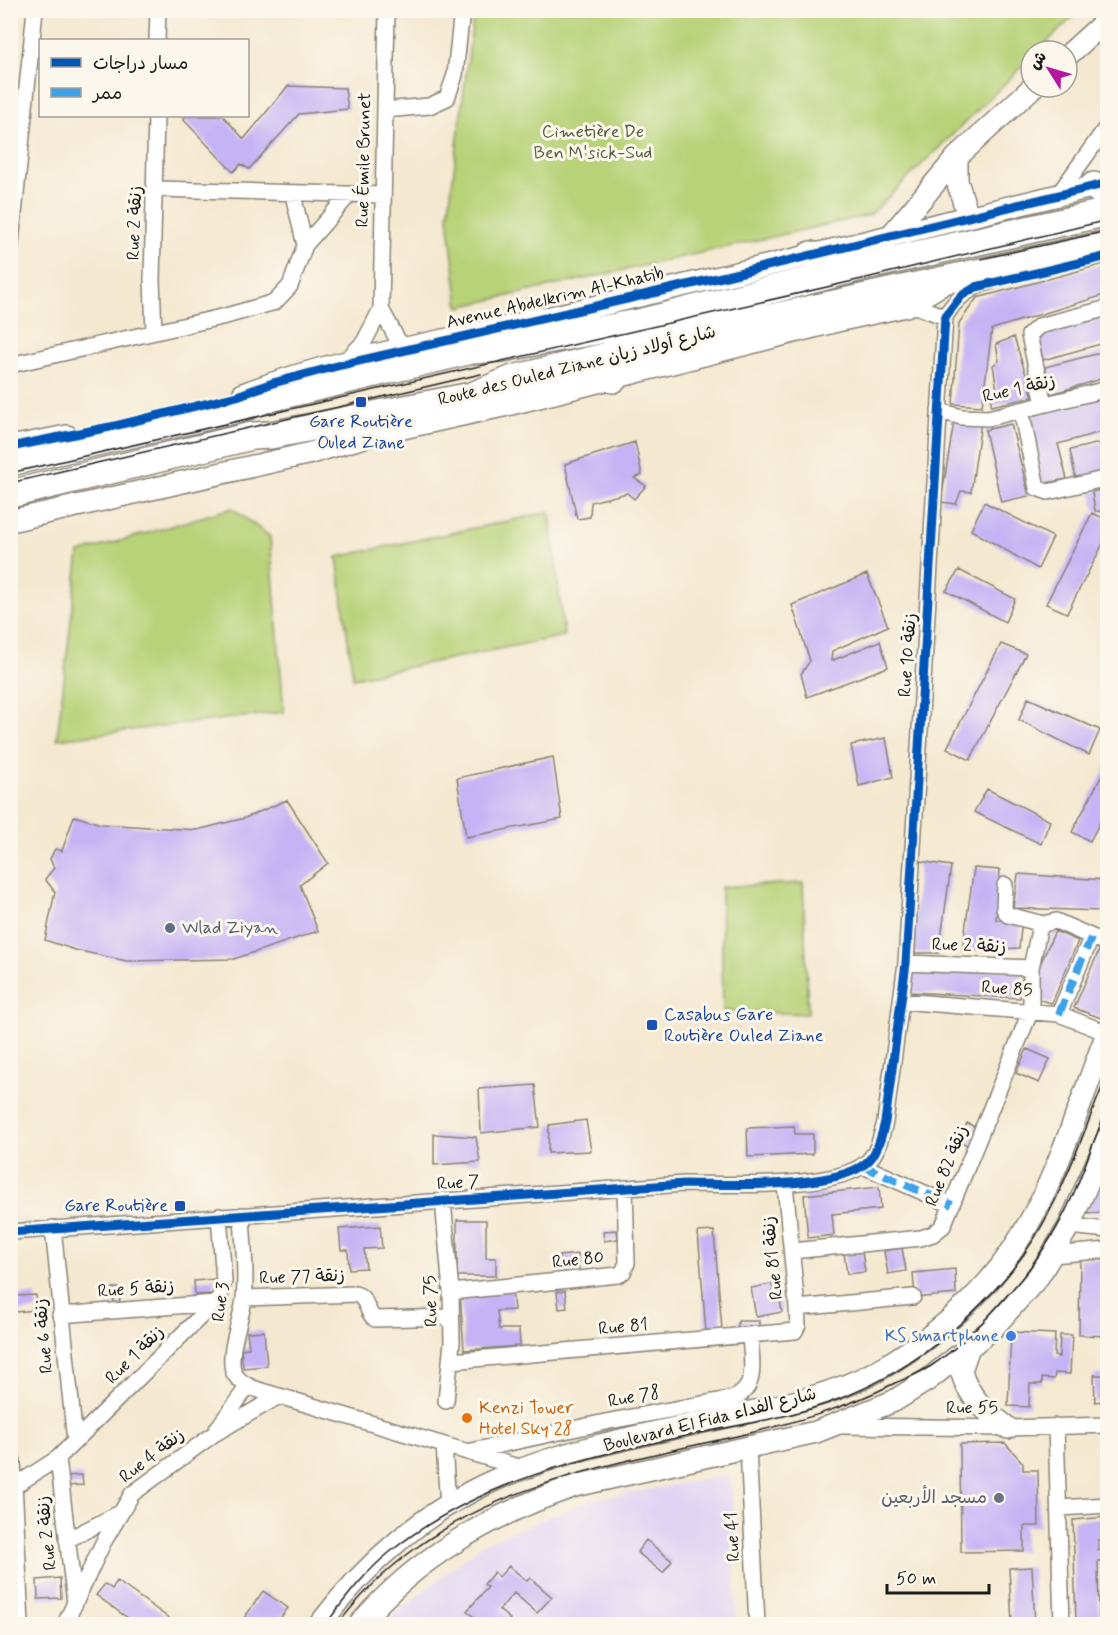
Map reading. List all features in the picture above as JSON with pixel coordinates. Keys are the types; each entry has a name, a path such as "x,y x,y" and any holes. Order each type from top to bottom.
{"highway":[{"name":"Route des Ouled Ziane شارع أولاد زيان","path":"10,462 230,411 269,391 472,350 502,348 677,314 847,271 1107,212"},
{"name":"Route des Ouled Ziane شارع أولاد زيان","path":"10,494 252,436 271,435 472,396 513,379 957,276 1107,244"},
{"path":"811,255 847,271"},
{"path":"529,322 567,321 616,311 677,314"},
{"path":"613,379 647,347"}],"street":[{"path":"10,252 34,10"},
{"path":"157,39 158,10"},
{"name":"Rue Émile Brunet","path":"340,365 364,342 381,309 387,10"},
{"path":"385,110 429,106 447,98 455,75 462,10"},
{"path":"1079,45 1107,19"},
{"path":"892,234 957,157 1021,99"},
{"name":"Rue 2 زنقة","path":"154,332 152,280 156,117"},
{"path":"1058,195 1107,125"},
{"path":"957,157 957,181 968,216"},
{"name":"Avenue Abdelkrim Al-Khatib","path":"10,447 110,427 237,396 269,391 340,365 1058,195 1103,188"},
{"path":"156,189 293,195 383,195"},
{"path":"293,195 305,245"},
{"path":"10,365 226,316 274,302 290,286 305,245 348,196"},
{"path":"10,521 311,453 371,435 613,379 837,321 906,306 919,307 945,316 954,302 976,286 1107,256"},
{"path":"906,306 957,276"},
{"path":"1044,404 1029,336 1039,326 1107,308"},
{"path":"381,309 406,349"},
{"name":"Rue 10 زنقة","path":"862,1166 879,1144 885,1122 906,963 945,316"},
{"name":"Rue 1 زنقة","path":"939,411 976,419 1107,388"},
{"path":"1021,410 1034,482 1041,491 1048,492 1107,478"},
{"path":"1005,885 1005,914 1043,924 1056,921 1098,941 1062,1014"},
{"path":"1032,1010 1031,968 1039,930 1043,924"},
{"name":"Rue 2 زنقة","path":"906,963 1031,968"},
{"name":"Rue 85","path":"901,1001 1062,1014 1107,1032"},
{"name":"Rue 82 زنقة","path":"792,1251 921,1239 933,1234 943,1226 1032,1010"},
{"name":"Boulevard El Fida شارع الفداء","path":"320,1624 353,1584 386,1550 448,1507 498,1479 567,1454 764,1410 815,1395 876,1372 926,1339 987,1283 1012,1251 1033,1217 1107,1032"},
{"name":"Boulevard El Fida شارع الفداء","path":"360,1624 390,1592 435,1555 480,1527 534,1501 575,1486 837,1426 894,1401 968,1350 1017,1304 1053,1255 1069,1226 1107,1137"},
{"path":"862,1166 952,1204"},
{"name":"Rue 7","path":"10,1232 684,1184 785,1184 844,1175 862,1166"},
{"name":"Rue 81 زنقة","path":"785,1184 797,1329"},
{"name":"Rue 80","path":"451,1292 618,1275 623,1272 627,1263 625,1188"},
{"name":"Rue 75","path":"444,1200 451,1292 451,1361 446,1401"},
{"name":"Rue 3","path":"242,1215 244,1298 232,1359 235,1374 248,1386"},
{"name":"Rue 1 زنقة","path":"11,1489 58,1458 215,1303 223,1290 224,1281 219,1216"},
{"path":"1053,1255 1104,1250 1105,1230 1069,1226"},
{"name":"Rue 6 زنقة","path":"53,1228 59,1269 60,1314 75,1442"},
{"name":"Rue 77 زنقة","path":"244,1298 356,1294 365,1300 371,1316 382,1320 451,1317"},
{"path":"797,1308 913,1297"},
{"name":"Rue 5 زنقة","path":"60,1314 215,1303"},
{"name":"Rue 81","path":"451,1361 750,1336 797,1329"},
{"name":"Rue 78","path":"472,1451 741,1395 751,1382 750,1336"},
{"path":"968,1350 961,1370 969,1394 985,1411 1008,1428"},
{"name":"Rue 78","path":"248,1386 444,1445 472,1451 525,1469"},
{"name":"Rue 4 زنقة","path":"214,1434 248,1386"},
{"name":"Rue 4 زنقة","path":"65,1624 118,1514 132,1494 214,1434 279,1396"},
{"name":"Rue 55","path":"837,1426 1008,1428 1107,1425"},
{"path":"1056,1426 1062,1624"},
{"path":"560,1432 567,1454"},
{"path":"444,1445 448,1507"},
{"name":"Rue 41","path":"748,1447 757,1624"},
{"name":"Rue 2 زنقة","path":"58,1458 75,1604"},
{"path":"10,1462 18,1624"},
{"path":"1060,1508 1107,1505"},
{"name":"Rue 4 زنقة","path":"67,1540 118,1514"}],"shaded area":[{"path":"731,1475 736,1624 382,1624 483,1544 593,1499"}],"green space":[{"name":"Cimetière De Ben M'sick-Sud","path":"474,10 1079,11 1050,39 1019,39 1019,70 870,215 459,307 448,217"},
{"path":"232,508 270,537 284,712 57,739 79,553"},
{"path":"550,512 564,636 353,678 337,557"},
{"path":"803,883 808,1014 723,1011 721,887"}],"building":[{"path":"288,86 345,88 348,109 299,114 249,169 241,164 233,172 183,119 185,117 224,117 244,139"},
{"path":"1108,263 1108,294 992,329 982,406 953,404 959,323 977,298"},
{"path":"1108,310 1108,342 1043,360 1036,331"},
{"path":"1014,337 1033,397 991,406 991,391 997,390 993,365 999,361 996,344"},
{"path":"1108,351 1108,377 1051,394 1045,367"},
{"path":"1108,393 1108,430 1058,444 1067,479 1040,484 1031,414"},
{"path":"954,421 981,422 971,492 961,491 956,504 941,502"},
{"path":"1011,424 1029,496 1001,502 985,430"},
{"path":"1108,441 1108,471 1076,480 1070,450"},
{"path":"635,442 642,475 634,478 646,486 634,499 627,493 591,502 590,517 577,519 565,464"},
{"path":"1108,488 1108,512 1095,511 1092,492"},
{"path":"984,502 1053,537 1038,569 971,530"},
{"path":"1092,513 1108,520 1108,534 1067,613 1046,604"},
{"path":"959,570 1015,599 1005,622 946,591"},
{"path":"867,574 888,626 832,651 831,661 880,641 888,667 807,697 801,674 810,661 792,605"},
{"path":"1001,644 1026,654 970,760 947,748"},
{"path":"1028,698 1100,730 1089,755 1019,720"},
{"path":"886,738 893,777 859,786 851,745"},
{"path":"553,757 562,819 466,837 457,778"},
{"path":"1108,764 1108,807 1090,841 1072,832"},
{"path":"987,789 1050,821 1041,844 974,812"},
{"path":"287,800 328,863 300,885 318,931 234,959 127,961 75,950 45,940 55,892 45,879 54,868 50,859 55,849 62,851 74,816 101,824 197,830 245,818"},
{"path":"919,861 951,866 939,953 912,953"},
{"path":"974,868 1000,870 996,920 1022,919 1019,948 962,951"},
{"path":"1018,874 1105,880 1102,911 1013,908"},
{"path":"1055,931 1078,941 1052,1003 1034,999 1034,978"},
{"path":"1100,948 1108,951 1108,1003 1101,1018 1074,1008"},
{"path":"908,969 1023,970 1020,998 908,992"},
{"path":"1027,1049 1050,1059 1039,1083 1016,1073"},
{"path":"535,1085 540,1127 481,1133 479,1089"},
{"path":"586,1120 591,1151 548,1153 549,1125"},
{"path":"967,1123 979,1129 971,1147 959,1141"},
{"path":"794,1126 795,1134 813,1134 813,1154 748,1157 747,1128"},
{"path":"434,1134 476,1137 480,1162 434,1165"},
{"path":"1108,1154 1108,1212 1085,1213"},
{"path":"879,1187 881,1209 832,1214 834,1235 808,1238 804,1195"},
{"path":"457,1220 486,1220 486,1258 496,1258 496,1276 457,1276"},
{"path":"380,1226 382,1248 364,1249 366,1268 349,1269 348,1250 341,1250 339,1229"},
{"path":"617,1230 618,1239 604,1241 603,1231"},
{"path":"714,1231 722,1330 706,1332 698,1232"},
{"path":"902,1248 906,1271 888,1274 884,1251"},
{"path":"862,1251 865,1272 847,1274 844,1253"},
{"path":"578,1254 579,1271 560,1273 559,1256"},
{"path":"1080,1259 1108,1260 1108,1298 1104,1298 1105,1336 1079,1335"},
{"path":"955,1269 956,1294 915,1298 913,1273"},
{"path":"215,1279 213,1294 195,1295 194,1281"},
{"path":"772,1284 775,1302 780,1301 782,1312 756,1317 751,1288"},
{"path":"113,1288 119,1288 120,1305 114,1305"},
{"path":"512,1290 514,1310 497,1311 499,1329 519,1329 520,1346 464,1350 460,1294"},
{"path":"565,1291 567,1308 559,1309 557,1292"},
{"path":"36,1295 37,1310 15,1312 14,1296"},
{"path":"738,1321 759,1321 759,1332 738,1332"},
{"path":"264,1331 267,1366 243,1368 241,1349 249,1348 247,1332"},
{"path":"1011,1332 1055,1334 1054,1356 1059,1357 1060,1335 1072,1335 1070,1374 1055,1373 1054,1379 1042,1378 1042,1384 1030,1384 1029,1407 1008,1406"},
{"path":"1094,1375 1104,1375 1105,1401 1095,1402"},
{"name":"مسجد الأربعين","path":"1005,1443 1023,1463 1023,1470 1038,1470 1039,1526 1024,1526 1024,1551 961,1552 960,1444"},
{"path":"82,1475 83,1485 66,1486 66,1476"},
{"path":"1108,1517 1108,1542 1098,1540 1098,1550 1108,1549 1108,1560 1098,1561 1099,1624 1076,1624 1073,1520"},
{"path":"646,1540 672,1561 663,1573 637,1552"},
{"path":"509,1566 527,1581 530,1578 552,1597 537,1613 514,1593 499,1610 510,1619 504,1624 483,1624 467,1611 488,1587 484,1584 494,1572 499,1577"},
{"path":"1032,1567 1035,1624 1012,1624 1009,1568"},
{"path":"60,1578 61,1598 38,1599 37,1580"},
{"path":"117,1581 177,1624 136,1624 96,1595 105,1584 112,1589"},
{"path":"263,1591 288,1608 276,1624 240,1624"}],"tram line":[{"path":"10,473 862,279 1108,220"},
{"path":"981,259 1108,231"},
{"path":"10,483 481,374"},
{"path":"326,1624 364,1577 390,1552 424,1527 497,1489 574,1462 804,1411 864,1388 912,1362 955,1329 975,1310 1012,1270 1028,1248 1067,1175 1108,1073"},
{"path":"338,1624 378,1579 422,1544 469,1515 518,1493 624,1461 758,1431 818,1414 857,1400 931,1366 983,1322 1016,1285 1045,1247 1071,1199 1108,1106"}],"marked path":[{"path":"1059,1014 1091,938"},
{"path":"863,1166 952,1205"}],"cycle path":[{"path":"10,447 110,427 237,396 273,383 341,365 726,276 1108,183"},
{"path":"10,1232 684,1184 806,1182 851,1172 866,1163 876,1150 885,1122 906,963 945,317 961,296 976,287 1108,256"}],"place":[{"name":"Gare Routière Ouled Ziane","path":"361,402"},
{"name":"Wlad Ziyan","path":"170,928"},
{"name":"Casabus Gare Routière Ouled Ziane","path":"652,1025"},
{"name":"Gare Routière","path":"180,1206"},
{"name":"KS smartphone","path":"1011,1336"},
{"name":"Kenzi Tower Hotel Sky 28","path":"467,1418"},
{"name":"مسجد الأربعين","path":"999,1498"}]}
